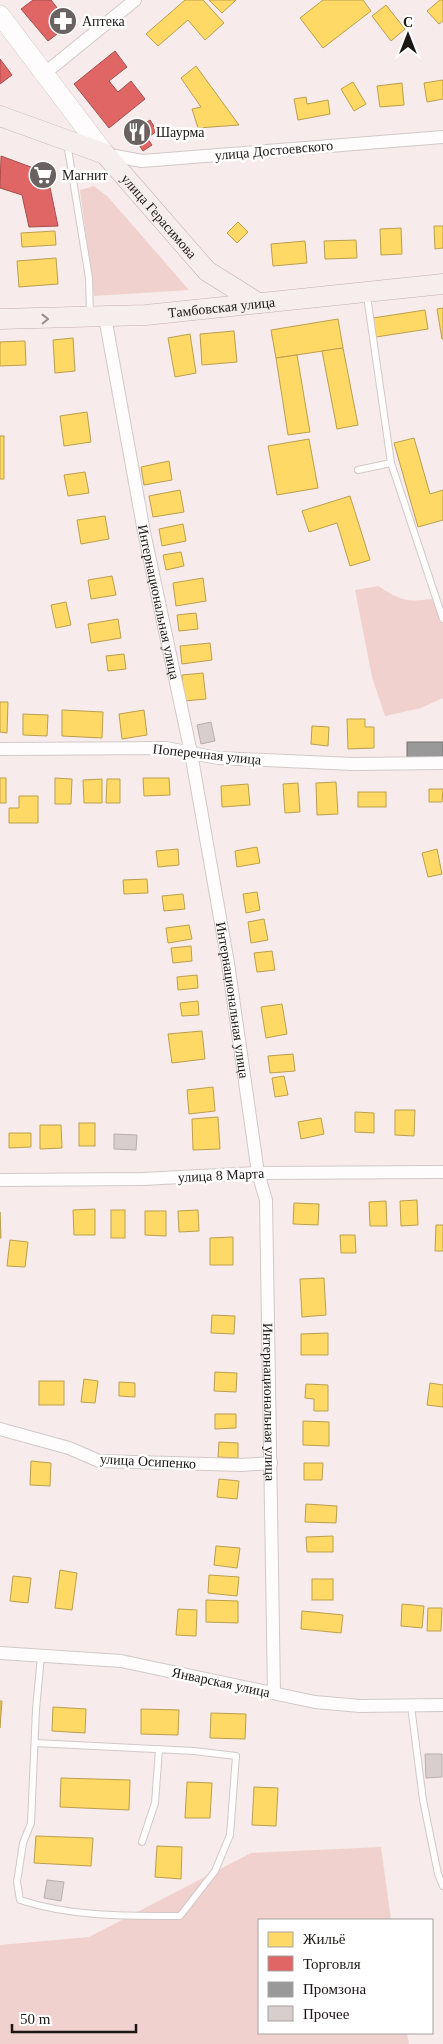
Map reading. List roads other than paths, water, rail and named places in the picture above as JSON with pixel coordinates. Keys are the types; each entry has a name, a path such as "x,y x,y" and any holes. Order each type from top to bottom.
{"main road":[{"path":"0,15 105,154"},
{"path":"0,116 105,154"},
{"name":"улица Герасимова","path":"105,154 173,235 207,271 258,303"},
{"name":"Тамбовская улица","path":"0,319 98,318 367,293 443,284"}],"street":[{"path":"44,73 135,0"},
{"name":"улица Достоевского","path":"105,154 142,161 443,136"},
{"name":"Интернациональная улица","path":"98,318 191,753 228,963 258,1173 266,1200 274,1693"},
{"name":"Поперечная улица","path":"0,748 166,748 218,758 353,764 443,763"},
{"name":"улица 8 Марта","path":"0,1180 143,1179 258,1173 443,1172"},
{"name":"улица Осипенко","path":"0,1429 69,1448 99,1461 242,1465 271,1462"},
{"name":"Январская улица","path":"0,1653 121,1661 315,1702 360,1706 443,1705"}],"lane":[{"path":"67,141 89,278 98,318"},
{"path":"367,293 391,463 443,619"},
{"path":"358,470 391,463"},
{"path":"35,1743 159,1749 236,1756 230,1835 215,1871 180,1916 104,1916 67,1911 20,1900 17,1882 23,1843 31,1823 35,1743 41,1656"},
{"path":"411,1706 422,1800 438,1874 443,1886"},
{"path":"142,1842 154,1803 159,1749"}],"place":[{"name":"Аптека","path":"63,21"},
{"name":"Шаурма","path":"137,132"},
{"name":"Магнит","path":"43,175"}]}
